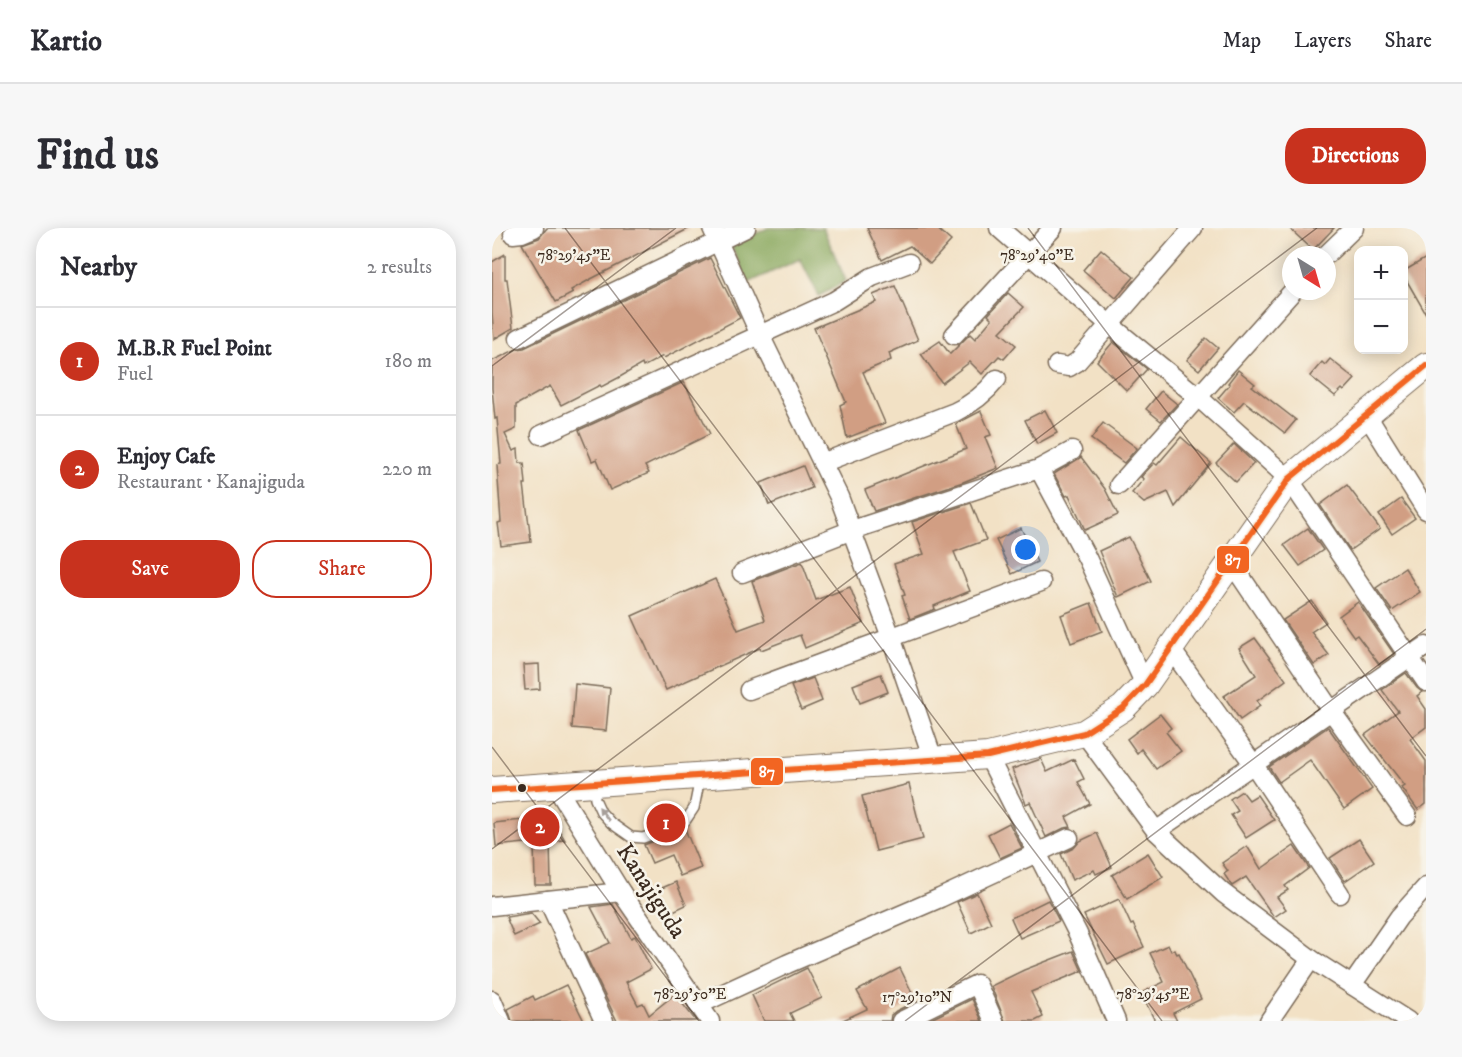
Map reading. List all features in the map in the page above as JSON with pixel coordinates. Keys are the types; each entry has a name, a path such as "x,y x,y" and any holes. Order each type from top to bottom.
{"main road":[{"path":"492,790 988,756 1084,734 1123,708 1145,685 1288,479 1426,366"}],"street":[{"path":"513,234 534,228"},
{"path":"519,338 715,234 746,228"},
{"path":"999,228 1110,325 1198,397 1288,479 1426,682"},
{"path":"954,335 1053,228"},
{"path":"1057,365 1069,366 1077,362 1193,228"},
{"path":"1335,246 1354,228"},
{"path":"715,234 760,335 839,497 933,759"},
{"path":"541,435 847,294 872,277 909,263"},
{"path":"1119,485 1285,300"},
{"path":"822,463 971,405 987,392 997,379"},
{"path":"1366,414 1426,510"},
{"path":"742,573 852,531 1039,469 1072,452"},
{"path":"1039,469 1087,558 1145,685"},
{"path":"1231,562 1332,712 1407,816"},
{"path":"749,690 1041,582"},
{"path":"1156,831 1426,646"},
{"path":"1171,649 1254,765 1340,894"},
{"path":"1084,734 1156,831 1223,893 1311,959 1408,1021"},
{"path":"988,756 1078,934 1116,1021"},
{"name":"Kanajiguda","path":"555,785 621,892 710,1021"},
{"path":"698,1005 1069,838"},
{"path":"1352,985 1399,917 1426,887"},
{"path":"492,906 621,892"},
{"path":"548,900 604,1021"},
{"path":"1269,1021 1311,959"},
{"path":"901,1021 977,984 994,1021"},
{"path":"492,1000 501,1021"}],"lane":[{"path":"594,783 595,800 601,812 621,831 631,837 643,838 679,825 686,820 694,808 700,776"}],"green space":[{"path":"768,228 823,228 846,281 819,296 800,259 748,283 731,245"}],"building":[{"path":"547,228 690,228 571,290 573,293 556,302 522,244 539,238"},
{"path":"867,228 936,228 951,241 930,264 910,246 882,260"},
{"path":"1289,228 1334,228 1317,246 1309,246"},
{"path":"1101,249 1134,277 1116,298 1083,270"},
{"path":"505,254 505,279 507,279 513,328 494,339 492,262"},
{"path":"710,258 740,318 664,358 663,356 643,367 642,364 601,387 600,385 561,405 550,386 516,405 516,429 505,434 513,451 518,449 519,463 524,463 526,484 524,484 531,542 501,546 498,523 501,522 497,465 501,464 492,388 492,361 524,348"},
{"path":"1426,258 1426,314 1408,283 1408,269"},
{"path":"895,286 918,340 889,353 891,360 863,372 885,423 847,438 840,405 846,402 814,328 876,302 873,295"},
{"path":"1008,293 1024,307 1000,332 1016,345 1004,359 999,356 982,374 970,362 942,383 921,354 940,341 950,354 970,334 975,339 992,319 988,315"},
{"path":"1206,338 1218,348 1199,370 1187,360"},
{"path":"1113,342 1147,369 1127,391 1097,361"},
{"path":"1330,359 1355,379 1344,391 1342,389 1335,396 1310,376 1322,362 1325,365"},
{"path":"1238,370 1255,384 1252,386 1296,420 1285,433 1244,401 1234,412 1218,398"},
{"path":"684,382 710,434 645,466 649,473 610,490 597,459 592,461 579,430"},
{"path":"1161,391 1177,404 1161,421 1146,409"},
{"path":"1045,410 1057,433 1037,444 1025,420"},
{"path":"981,411 991,435 985,437 998,468 874,511 865,490 966,449 956,424"},
{"path":"1103,423 1137,448 1124,463 1091,439"},
{"path":"1181,437 1211,463 1175,507 1168,492 1144,503 1132,493 1144,479 1141,477 1154,463 1157,465"},
{"path":"1234,444 1254,463 1236,482 1216,463"},
{"path":"1081,457 1105,489 1118,515 1085,530 1069,495 1066,496 1054,474"},
{"path":"803,466 812,488 769,505 761,483"},
{"path":"1347,485 1380,529 1350,550 1320,505"},
{"path":"1401,499 1415,518 1392,534 1379,515"},
{"path":"971,503 986,540 954,552 970,591 910,619 902,596 905,595 894,564 924,554 912,522"},
{"path":"1021,528 1037,562 1012,574 996,540"},
{"path":"1308,528 1323,550 1300,566 1284,545"},
{"path":"1129,537 1151,581 1118,597 1099,551"},
{"path":"802,562 816,600 850,587 864,623 805,648 800,635 761,650 760,648 666,690 632,616 715,579 738,630 765,620 752,581"},
{"path":"1405,568 1420,592 1392,611 1376,588"},
{"path":"1312,601 1326,622 1311,632 1329,655 1314,665 1283,620"},
{"path":"1358,602 1394,654 1379,664 1357,635 1354,637 1339,616"},
{"path":"1091,603 1102,631 1071,643 1061,615"},
{"path":"1255,638 1286,680 1257,701 1260,706 1240,720 1224,696 1256,675 1239,648"},
{"path":"539,664 540,689 525,690 523,665"},
{"path":"1406,673 1422,692 1417,696 1426,709 1426,727 1410,739 1426,761 1426,804 1418,810 1402,788 1405,786 1365,735 1398,711 1382,690"},
{"path":"881,674 888,692 860,703 853,685"},
{"path":"813,678 822,701 801,710 791,686"},
{"path":"575,684 610,688 606,731 572,728"},
{"path":"1160,714 1171,728 1166,732 1181,751 1156,769 1141,749 1137,753 1127,739"},
{"path":"1328,727 1372,789 1344,809 1310,760 1279,782 1269,767"},
{"path":"1041,759 1047,772 1074,759 1084,779 1078,782 1090,804 1066,817 1071,827 1046,837 1030,802 1026,804 1012,769"},
{"path":"909,784 923,839 876,851 862,796"},
{"path":"1242,791 1249,800 1257,795 1274,820 1246,838 1231,815 1238,811 1230,799"},
{"path":"551,817 565,840 550,841 551,885 535,885 534,842 496,846 494,823"},
{"path":"1009,823 1022,848 1000,858 988,834"},
{"path":"685,829 701,868 680,876 671,855 652,863 644,845"},
{"path":"1097,833 1112,867 1096,874 1094,870 1072,880 1061,854"},
{"path":"1359,839 1374,861 1345,881 1330,858"},
{"path":"1247,846 1261,869 1294,846 1309,868 1285,886 1288,890 1277,897 1286,909 1274,917 1246,877 1232,886 1224,874 1228,871 1222,863"},
{"path":"1148,853 1163,877 1127,899 1112,875"},
{"path":"676,882 686,905 667,914 657,890"},
{"path":"977,893 991,923 971,933 957,902"},
{"path":"1119,899 1144,947 1108,964 1084,915"},
{"path":"1048,900 1059,921 1020,938 1011,918"},
{"path":"613,904 631,938 635,936 651,969 626,982 638,1005 643,1003 649,1015 675,994 696,1021 617,1021 585,954 610,943 591,907"},
{"path":"531,913 540,924 514,936 506,917"},
{"path":"1168,945 1171,951 1174,949 1177,954 1179,953 1201,999 1173,1013 1177,1021 1155,1021 1141,993 1164,982 1150,953"},
{"path":"1073,951 1082,971 1031,992 1043,1017 1035,1021 1005,1021 991,986"},
{"path":"807,968 822,998 790,1013 794,1021 764,1021 752,995"},
{"path":"900,968 916,1001 896,1011 891,1015 890,1021 841,1021 867,1009 857,991"},
{"path":"566,985 584,1021 512,1021 508,1009 533,996 535,1000"},
{"path":"972,999 982,1021 927,1021"}],"transit line":[{"name":"87","path":"492,790 988,756 1084,733 1123,708 1145,685 1289,479 1426,366"}],"place":[{"name":"M.B.R Fuel Point","path":"666,823"},
{"name":"Enjoy Cafe","path":"540,827"}]}
